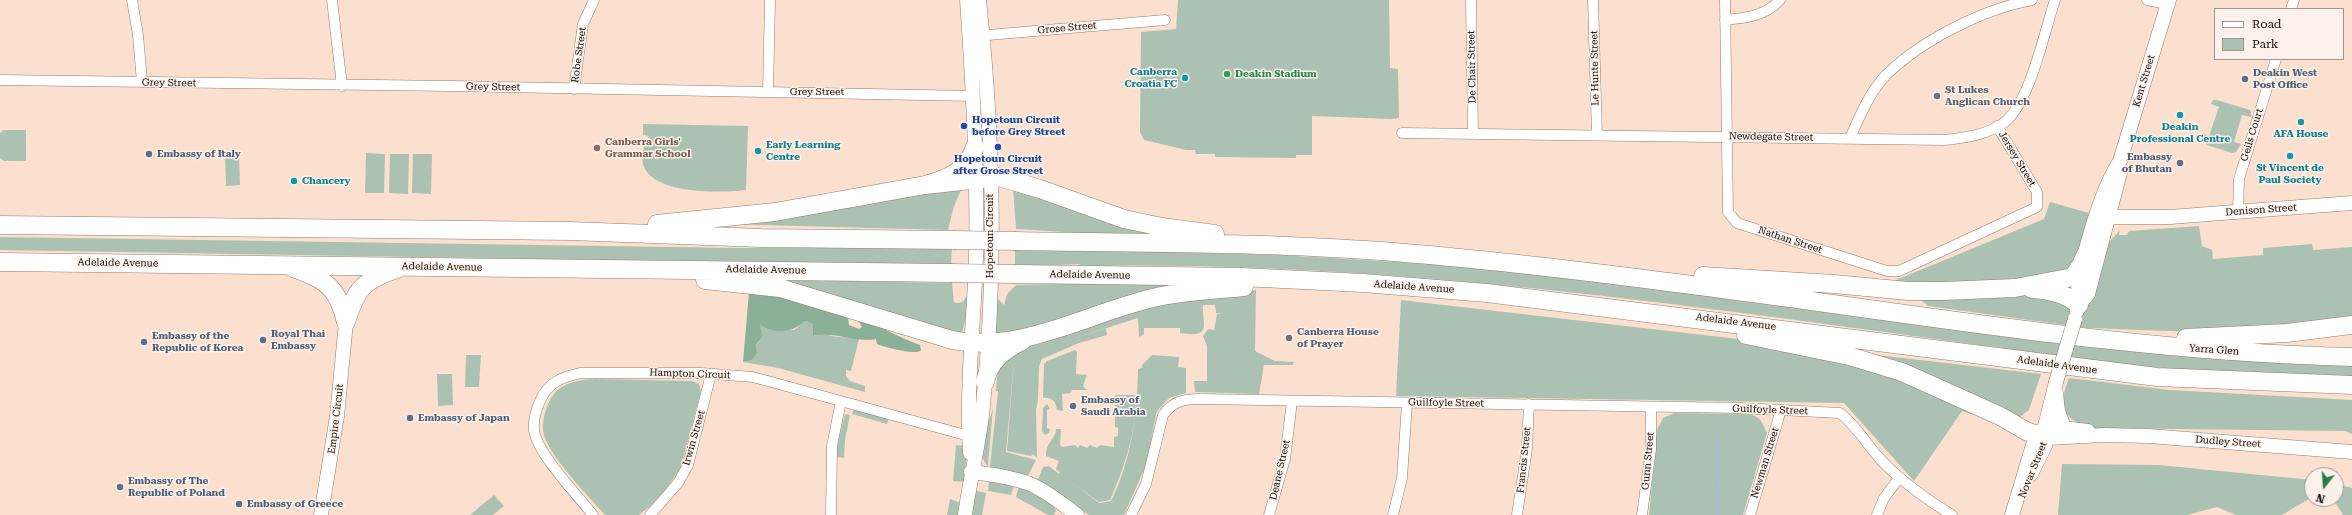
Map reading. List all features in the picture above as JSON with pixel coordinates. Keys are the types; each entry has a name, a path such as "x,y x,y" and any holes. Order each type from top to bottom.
{"highway":[{"path":"925,185 947,179 957,172 970,158 975,147"},
{"path":"570,231 734,218 925,185 983,178 1010,179 1104,213 1156,226 1364,250 2077,320 2208,338 2311,331 2352,325"},
{"path":"0,225 570,231 761,238 1201,244 1364,250"},
{"path":"2015,288 2073,277 2093,244"},
{"name":"Adelaide Avenue","path":"0,262 281,264 591,269 620,268 1242,277 1321,281 1487,293 1605,306 2174,379"},
{"path":"281,264 309,274 329,285 339,299 346,322"},
{"path":"346,322 353,300 362,286 376,277 406,266"},
{"path":"591,269 620,275 726,282 780,288 952,340 980,342 1010,340 1038,334 1154,298 1234,288 1321,281"},
{"path":"1582,271 1636,271 1834,284 1908,291 2015,288 2050,291 2067,296 2077,320"},
{"path":"1605,306 1643,319 1724,330 1849,356 1902,372 2043,433"},
{"name":"Yarra Glen","path":"2077,320 2214,350 2352,357"},
{"path":"985,382 988,370 998,357 1011,347 1038,334"},
{"path":"2174,379 2352,385"},
{"path":"2174,379 2222,389 2352,396"}],"main road":[{"name":"Hopetoun Circuit","path":"968,0 976,36"},
{"name":"Hopetoun Circuit","path":"965,515 971,472 980,342 990,255 983,178 976,36 979,0"},
{"name":"Kent Street","path":"2110,217 2120,171 2120,161 2168,2"},
{"name":"Hopetoun Circuit","path":"980,96 975,147 983,178"},
{"name":"Kent Street","path":"2043,433 2056,382 2077,320 2088,294 2098,210 2114,170 2120,161"},
{"name":"Denison Street","path":"2110,217 2170,217 2352,203"},
{"path":"2093,244 2100,223 2110,217"},
{"name":"Denison Street","path":"2093,244 2118,226 2170,217"},
{"name":"Kent Street","path":"2077,320 2078,290 2093,244"},
{"name":"Empire Circuit","path":"321,515 337,416 346,322"},
{"name":"Hopetoun Circuit","path":"974,436 985,382 980,342"},
{"path":"2056,382 2058,411 2064,427"},
{"name":"Dudley Street","path":"2043,433 2064,427 2104,435"},
{"name":"Dudley Street","path":"2043,433 2250,443 2352,452"},
{"name":"Novar Street","path":"2013,513 2043,433"},
{"path":"971,472 994,474 1029,484 1045,492 1074,514"}],"street":[{"path":"132,0 138,35 142,82"},
{"path":"332,0 342,86"},
{"name":"Robe Street","path":"574,89 583,24 594,0"},
{"path":"768,92 770,0"},
{"name":"De Chair Street","path":"1471,0 1473,134"},
{"name":"Le Hunte Street","path":"1594,0 1597,135"},
{"name":"Nathan Street","path":"1725,0 1728,212 1736,223 1887,271 1899,271 2029,212 2037,207 2036,192"},
{"path":"1725,20 1743,19 1760,14 1780,0"},
{"path":"1850,138 1867,100 1886,75 1914,53 1975,17 2002,6 2032,0"},
{"name":"Newdegate Street","path":"1402,133 1944,140 1969,137 2005,122 2019,104 2029,82 2054,0"},
{"path":"2147,0 2168,2"},
{"name":"Grose Street","path":"976,36 1165,20"},
{"name":"Geils Court","path":"2238,212 2239,179 2276,60"},
{"name":"Grey Street","path":"0,80 980,96"},
{"name":"Jersey Street","path":"1997,126 2036,192"},
{"name":"Hampton Circuit","path":"593,515 543,453 536,441 534,416 544,392 562,377 586,372 712,374 763,379 974,436"},
{"name":"Irwin Street","path":"650,515 678,483 688,465 712,374"},
{"name":"Guilfoyle Street","path":"1131,515 1146,484 1163,415 1169,406 1179,401 1195,399 1529,404 1781,410 1840,413 1850,421 1874,453 1899,478"},
{"path":"831,515 832,446 841,401"},
{"name":"Deane Street","path":"1269,515 1285,460 1292,401"},
{"path":"1394,515 1402,478 1407,403"},
{"name":"Francis Street","path":"1517,515 1527,449 1529,404"},
{"name":"Gunn Street","path":"1642,515 1651,449 1651,408"},
{"name":"Newman Street","path":"1750,515 1781,410"},
{"path":"1877,515 1884,498 1899,478 1952,515"}],"green space":[{"name":"Deakin Stadium","path":"1178,0 1389,0 1390,68 1398,69 1399,118 1312,116 1312,155 1296,155 1296,158 1215,157 1215,154 1196,154 1195,150 1186,150 1144,140 1140,132 1141,32 1176,29"},
{"path":"2213,100 2250,110 2251,112 2251,117 2242,115 2234,142 2241,144 2236,152 2232,153 2207,145 2202,138 2203,134 2209,136 2219,107 2211,104"},
{"path":"643,124 748,126 746,190 712,192 692,190 673,187 656,180 646,170 642,155 649,136 643,135"},
{"path":"4,130 26,130 26,161 4,161 0,158 0,133"},
{"path":"366,153 385,154 384,193 365,193"},
{"path":"390,154 409,154 408,194 389,193"},
{"path":"413,154 432,154 431,194 412,193"},
{"path":"225,155 239,155 240,185 226,186"},
{"path":"962,188 954,206 948,230 721,224"},
{"path":"1013,188 1186,234 1145,237 1016,229"},
{"path":"2050,202 2089,213 2083,233 2109,242 2120,230 2119,235 2127,235 2129,231 2199,226 2202,246 2212,250 2213,259 2263,255 2263,248 2312,244 2313,250 2352,247 2352,317 2280,328 2198,332 2087,328 1928,306 1896,280 2044,219"},
{"path":"0,237 739,248 952,247 951,266 0,250"},
{"path":"1015,248 1281,255 1432,264 1595,281 2076,346 2217,359 2352,365 2352,378 2201,372 2124,364 1733,312 1472,282 1342,272 1210,266 1079,266 1079,264 1015,267"},
{"path":"753,279 952,283 954,302 962,302 966,298 969,290 969,305 962,334"},
{"path":"1088,283 1183,285 995,337 996,293 998,299 1004,305 1007,294 1016,285"},
{"path":"1256,290 1255,351 1275,361 1294,362 1293,365 1264,365 1259,394 1195,392 1194,381 1207,381 1207,346 1203,336 1208,329 1214,330 1217,314 1223,314 1216,313 1215,305 1203,305 1204,329 1202,332 1197,334 1180,333 1180,328 1144,328 1144,334 1139,337 1138,318 1106,328 1107,335 1079,343 1042,359 1039,366 1038,401 1036,409 1037,458 1033,454 1031,456 1007,451 1014,359 1006,452 1036,460 1028,476 990,467 998,391 996,391 998,367 1014,350 1097,320 1189,298 1194,301 1208,295"},
{"path":"749,292 781,296 848,317 849,325 859,329 862,327 859,322 863,319 920,345 921,350 918,352 907,352 893,349 877,344 876,339 860,340 829,335 813,336 813,324 806,321 795,328 784,331 772,330 760,325 762,337 756,345 757,353 752,360 743,362"},
{"path":"1401,300 2041,374 2029,410 2008,426 1962,411 1914,481 1844,403 1396,396"},
{"path":"806,321 813,324 814,336 825,335 859,339 851,371 846,370 846,376 850,381 865,386 865,392 778,368 743,362 752,360 757,353 756,345 759,342 760,324 794,330"},
{"path":"1075,350 1077,352 1076,374 1087,375 1083,386 1087,390 1072,390 1071,393 1062,394 1063,411 1057,410 1053,401 1049,398 1043,398 1044,364 1047,361"},
{"path":"466,355 481,355 479,387 465,387"},
{"path":"1152,355 1179,357 1178,367 1186,368 1186,393 1169,398 1157,411 1146,465 1124,515 1089,515 1038,480 1043,467 1049,466 1059,474 1060,473 1056,469 1059,461 1046,456 1047,447 1054,436 1056,429 1061,429 1060,445 1062,447 1075,445 1078,448 1080,445 1087,448 1090,445 1097,448 1100,445 1114,447 1114,437 1118,436 1118,428 1115,427 1115,395 1136,395 1132,436 1135,420 1138,369 1142,368 1142,365","holes":["1132,436 1129,453 1111,501 1099,503 1074,484 1099,502 1110,500 1125,462"]},
{"path":"437,374 452,374 453,405 438,406"},
{"path":"2069,378 2170,390 2352,400 2352,434 2345,431 2091,428 2073,420 2065,410 2063,403"},
{"path":"582,380 693,381 699,384 701,391 681,467 658,500 639,515 605,515 562,466 548,445 544,435 543,426 545,412 554,394 563,386"},
{"path":"1047,404 1050,409 1047,410 1047,428 1050,429 1049,433 1045,435 1042,431 1043,408"},
{"path":"993,407 988,466 984,461 982,454 984,438"},
{"path":"854,409 889,418 887,424 852,414"},
{"path":"1674,413 1751,414 1760,419 1767,433 1743,515 1649,515 1657,430 1663,418"},
{"path":"845,414 850,415 845,440 844,458 837,457 837,447"},
{"path":"956,445 965,446 967,455 964,482 953,481"},
{"path":"2062,464 2159,465 2304,479 2304,502 2282,515 2236,515 2217,507 2187,515 2058,515"},
{"path":"989,481 1014,485 1011,495 988,491"},
{"path":"1019,486 1050,502 1056,511 1054,515 1048,515 1016,497"},
{"path":"2344,486 2352,488 2352,515 2343,515 2338,507 2344,507"},
{"path":"976,491 986,493 982,515 971,515"},
{"path":"494,495 504,506 493,515 470,515"},
{"path":"950,499 961,503 959,515 947,515"}],"waterway":[{"path":"1717,515 1718,439"}],"place":[{"name":"Deakin Stadium","path":"1227,74"},
{"name":"Canberra Croatia FC","path":"1185,78"},
{"name":"Deakin West Post Office","path":"2245,79"},
{"name":"St Lukes Anglican Church","path":"1937,96"},
{"name":"Deakin Professional Centre","path":"2180,115"},
{"name":"AFA House","path":"2301,122"},
{"name":"Hopetoun Circuit before Grey Street","path":"964,126"},
{"name":"Hopetoun Circuit after Grose Street","path":"998,147"},
{"name":"Canberra Girls' Grammar School","path":"597,148"},
{"name":"Early Learning Centre","path":"758,151"},
{"name":"Embassy of Italy","path":"149,154"},
{"name":"St Vincent de Paul Society","path":"2290,156"},
{"name":"Embassy of Bhutan","path":"2180,163"},
{"name":"Chancery","path":"294,181"},
{"name":"Canberra House of Prayer","path":"1289,338"},
{"name":"Royal Thai Embassy","path":"263,340"},
{"name":"Embassy of the Republic of Korea","path":"144,342"},
{"name":"Embassy of Saudi Arabia","path":"1073,406"},
{"name":"Embassy of Japan","path":"410,418"},
{"name":"Embassy of The Republic of Poland","path":"120,487"},
{"name":"Embassy of Greece","path":"239,504"}]}
